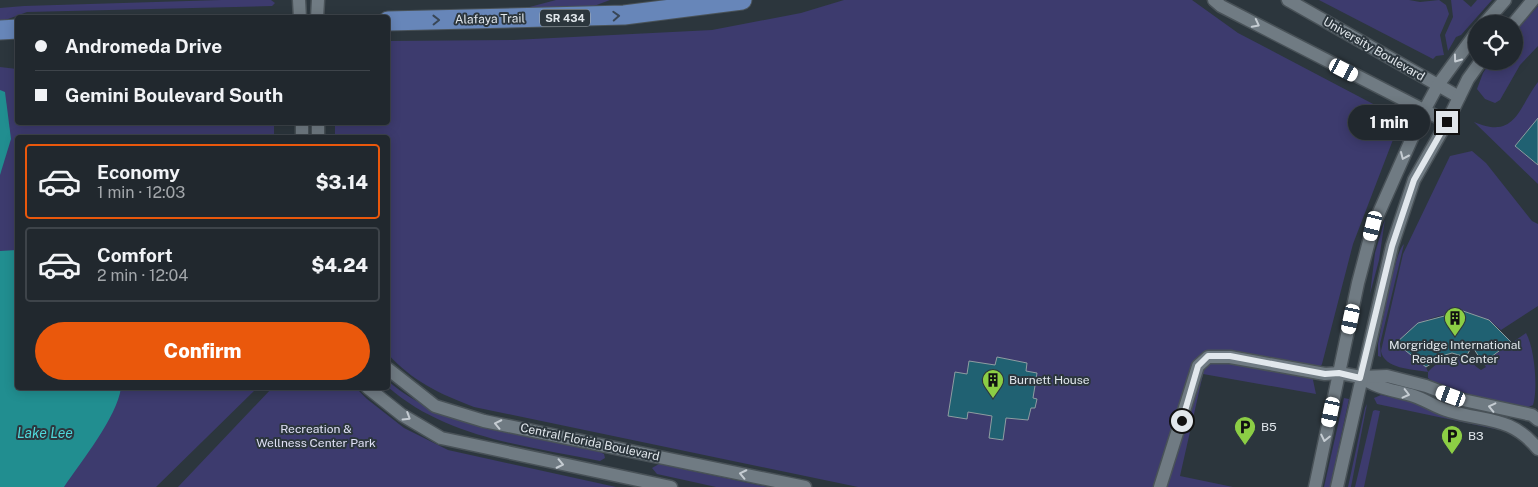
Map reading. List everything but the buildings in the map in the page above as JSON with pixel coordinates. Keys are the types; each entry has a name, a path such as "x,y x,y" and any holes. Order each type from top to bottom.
{"main road":[{"path":"682,10 706,0"},
{"name":"Alafaya Trail","path":"390,21 570,18 682,10 742,0"},
{"path":"0,30 15,29"}],"street":[{"path":"299,0 300,15"},
{"path":"317,15 318,0"},
{"path":"1214,0 1220,6 1447,122"},
{"name":"University Boulevard","path":"1288,0 1459,97"},
{"path":"1492,15 1505,0"},
{"path":"1520,15 1533,0"},
{"path":"1315,487 1373,226 1424,111 1438,85 1468,44"},
{"path":"1337,487 1360,378 1392,246 1414,180 1474,70"},
{"path":"1160,487 1198,366 1208,356 1230,356 1325,374 1339,373 1360,378 1387,376 1426,386 1463,400 1532,416 1538,420"},
{"name":"Central Florida Boulevard","path":"390,371 435,406 484,421 805,487"},
{"path":"1360,378 1373,386 1415,396 1448,411 1501,422 1517,428 1538,449"},
{"path":"371,390 402,415 441,438 671,487"}],"green space":[{"path":"221,0 271,0 275,3 272,6 27,12 0,22 0,8"},
{"path":"556,0 610,0 586,9 522,9"},
{"path":"844,0 1192,0 1238,33 1394,115 1399,124 1353,244 1322,364 1313,380 1316,394 1203,374 1180,476 1233,487 858,487 474,407 427,386 407,372 390,356 390,135 335,135 335,125 390,125 390,41 513,40 712,30 801,13"},
{"path":"1319,0 1409,0 1420,2 1439,0 1446,5 1449,14 1440,35 1444,55 1436,56 1433,59"},
{"path":"1451,0 1463,0 1471,7 1477,0 1492,0 1479,15 1468,15 1468,27 1461,35 1456,37 1448,51 1445,35 1453,17"},
{"path":"1538,6 1538,46 1523,62 1523,23"},
{"path":"0,67 15,69 15,125 274,125 274,135 15,135 15,390 255,390 156,487 0,487"},
{"path":"1485,70 1517,70 1500,100 1495,103 1485,99 1477,89"},
{"path":"1538,82 1538,118 1515,146 1538,165 1538,184 1474,122 1488,127 1499,127 1507,124 1520,111"},
{"path":"1472,151 1486,163 1532,221 1538,224 1538,306 1501,330 1489,320 1463,311 1439,316 1419,324 1397,343 1426,367 1428,372 1393,365 1383,357 1381,351 1403,254 1450,156"},
{"path":"1385,219 1379,260 1370,294 1375,253"},
{"path":"1404,244 1380,344 1381,357 1378,356 1378,344 1385,307 1396,261"},
{"path":"1526,333 1532,349 1535,369 1535,398 1533,405 1526,408 1457,392 1432,381 1428,378 1428,372 1443,360 1454,357 1465,359 1481,370 1486,367 1483,363"},
{"path":"390,382 410,397 435,410 461,420 517,435 600,452 604,454 605,458 600,461 488,437 461,429 435,418 390,388"},
{"name":"Recreation & Wellness Center Park","path":"270,390 358,390 404,428 448,450 616,487 178,487"},
{"path":"1381,395 1423,404 1500,430 1377,404 1374,398"},
{"path":"1344,398 1349,399 1330,487 1324,487"},
{"path":"1367,404 1351,487 1348,487 1365,408"},
{"path":"1373,411 1380,411 1364,487 1355,487"},
{"path":"659,464 768,487 716,487 657,474 652,468"}],"water":[{"path":"0,90 5,92 11,139 0,175"},
{"name":"Lake Lee","path":"15,250 15,390 120,390 118,400 106,425 64,487 0,487 0,251"}],"place":[{"name":"Morgridge International Reading Center","path":"1455,337"},
{"name":"Burnett House","path":"993,399"},
{"name":"B5","path":"1245,446"},
{"name":"B3","path":"1452,455"}],"route":[{"path":"1182,421 1198,366 1208,356 1230,356 1325,374 1339,373 1360,378 1392,246 1414,180 1447,122"}]}
